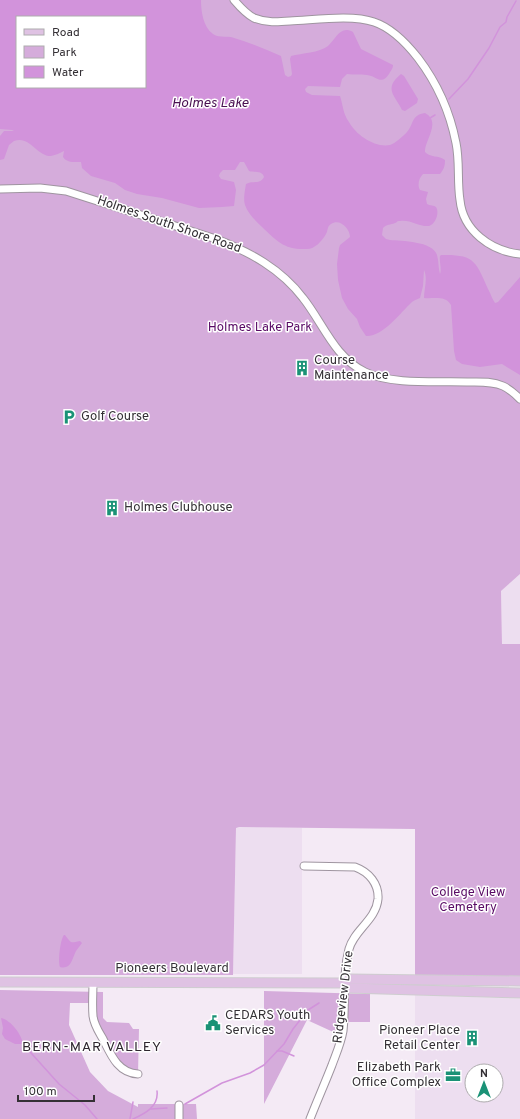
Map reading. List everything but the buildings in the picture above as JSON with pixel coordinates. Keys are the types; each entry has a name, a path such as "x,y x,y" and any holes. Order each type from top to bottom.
{"main road":[{"name":"Pioneers Boulevard","path":"0,982 344,983 349,979 520,981"},
{"name":"Pioneers Boulevard","path":"344,983 348,988 520,993"}],"street":[{"path":"234,0 249,15 261,20 277,22 347,18 362,19 381,25 404,42 418,57 431,76 450,116 458,154 460,202 466,219 474,232 486,243 499,249 520,254"},
{"name":"Holmes South Shore Road","path":"0,189 44,188 74,193 230,245 265,263 291,284 310,307 336,348 350,362 364,371 376,376 391,379 496,384 508,389 520,399"},
{"name":"Ridgeview Drive","path":"304,866 355,867 371,877 377,888 378,899 374,912 354,937 351,944 344,983 342,1038 310,1119"},
{"path":"93,982 93,1016 96,1026 116,1063 126,1071 138,1074"},
{"path":"179,1105 179,1119"}],"shaded area":[{"path":"520,574 520,644 502,645 501,591"},
{"path":"236,827 302,828 302,974 233,974"},
{"path":"415,995 520,999 520,1119 415,1119"}],"green space":[{"name":"Holmes Lake Park","path":"0,0 520,0 520,574 501,591 502,644 520,644 520,976 415,976 415,829 239,827 236,828 233,975 0,975"},
{"path":"0,990 103,992 103,1018 107,1022 129,1023 133,1029 139,1029 138,1074 126,1071 96,1026 93,1003 70,1003 69,1025 90,1072 108,1091 138,1107 138,1104 196,1104 197,1119 0,1119"},
{"path":"264,991 370,994 370,1022 343,1022 342,1036 307,1020 264,1104"}],"water":[{"name":"Holmes Lake","path":"0,0 201,0 202,14 205,23 213,34 217,36 231,37 281,56 285,75 288,77 292,74 291,56 320,50 328,46 341,32 349,30 353,32 361,49 393,65 389,74 386,78 381,80 367,75 347,74 342,79 340,87 308,86 305,89 306,92 312,95 340,96 345,116 352,127 366,140 378,144 390,145 397,141 407,132 413,120 420,114 425,113 430,117 432,126 425,152 429,155 443,158 445,160 445,164 440,174 423,174 419,186 420,190 428,192 426,199 427,204 436,207 436,218 429,226 407,221 398,221 384,227 382,235 386,239 390,240 409,241 430,247 437,255 440,274 441,255 461,256 472,261 477,266 495,303 498,302 520,277 520,375 502,364 480,367 462,364 456,360 451,305 446,300 439,298 424,298 426,280 424,270 423,286 420,298 412,302 385,329 379,333 366,336 357,319 348,309 342,298 338,280 337,264 339,248 340,245 350,237 350,234 344,225 338,222 331,224 320,242 310,249 292,248 282,244 257,222 246,208 244,194 246,184 258,182 264,177 262,173 249,171 244,162 240,162 235,170 223,170 219,176 221,179 234,182 236,190 234,206 199,208 125,190 115,183 91,176 82,168 81,162 71,162 65,159 63,157 64,151 56,155 46,155 41,153 29,143 20,140 14,141 9,145 4,159 0,160 0,136 4,131 14,131 0,129"},
{"path":"401,74 404,76 418,99 417,103 405,111 402,110 392,92 393,84"},
{"path":"64,935 71,942 80,941 82,943 76,951 71,963 64,968 60,967 59,960 60,946"},
{"path":"1,1018 5,1019 15,1028 21,1036 23,1044 15,1044 5,1039 2,1034 3,1028"}],"waterway":[{"path":"449,99 468,79 489,48 500,27 506,22 507,17 516,1"},
{"path":"430,118 435,115"},
{"path":"185,1104 222,1083 250,1073 264,1065 284,1044 293,1029 308,1010 319,1003"},
{"path":"23,1044 59,1084 85,1105 97,1119"},
{"path":"277,1051 282,1051 294,1056"},
{"path":"133,1119 142,1115 153,1106 156,1101 157,1091"},
{"path":"130,1119 133,1102"},
{"path":"151,1109 167,1108"}],"place":[{"name":"Course Maintenance","path":"302,368"},
{"name":"Golf Course","path":"69,417"},
{"name":"Holmes Clubhouse","path":"112,508"},
{"name":"CEDARS Youth Services","path":"213,1023"},
{"name":"Pioneer Place Retail Center","path":"472,1038"},
{"name":"Elizabeth Park Office Complex","path":"453,1075"}],"district":[{"name":"BERN-MAR VALLEY","path":"92,1047"}],"park label":[{"name":"College View Cemetery","path":"468,900"}]}
